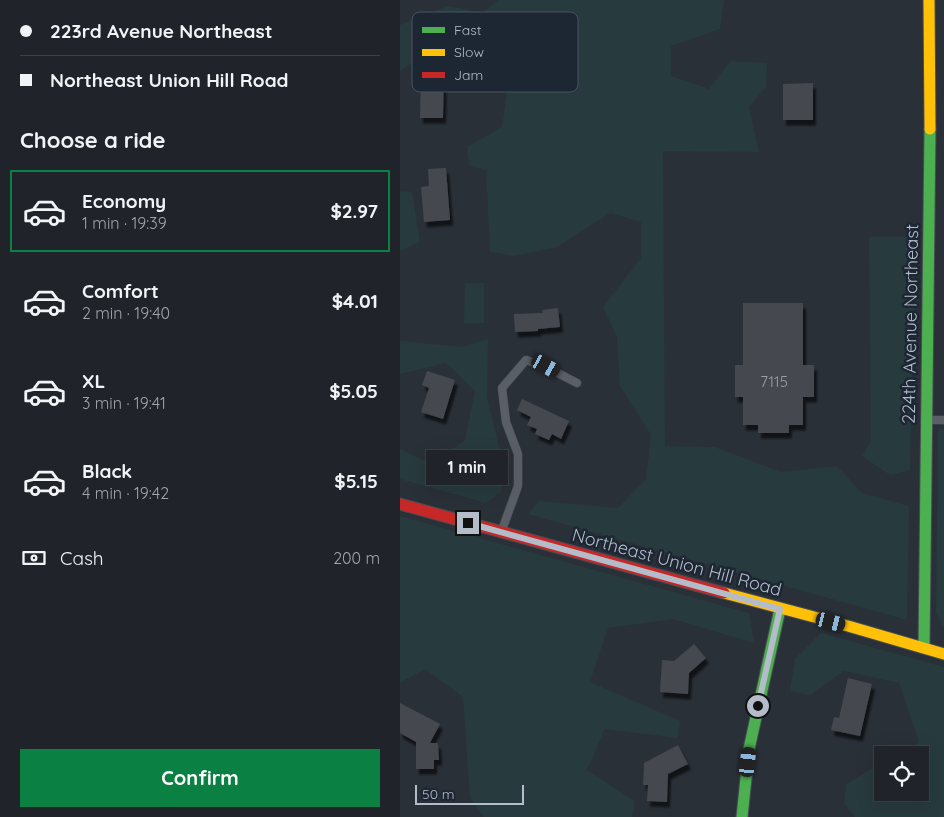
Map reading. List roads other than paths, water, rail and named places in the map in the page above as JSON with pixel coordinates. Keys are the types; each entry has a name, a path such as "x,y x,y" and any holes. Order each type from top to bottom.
{"street":[{"name":"224th Avenue Northeast","path":"924,648 930,0"},
{"name":"Northeast Union Hill Road","path":"400,504 944,654"},
{"path":"742,817 749,748 780,609"}],"lane":[{"path":"502,532 518,486 518,454 506,422 502,388 526,360 546,366 577,383"},
{"path":"926,420 944,420"}]}
